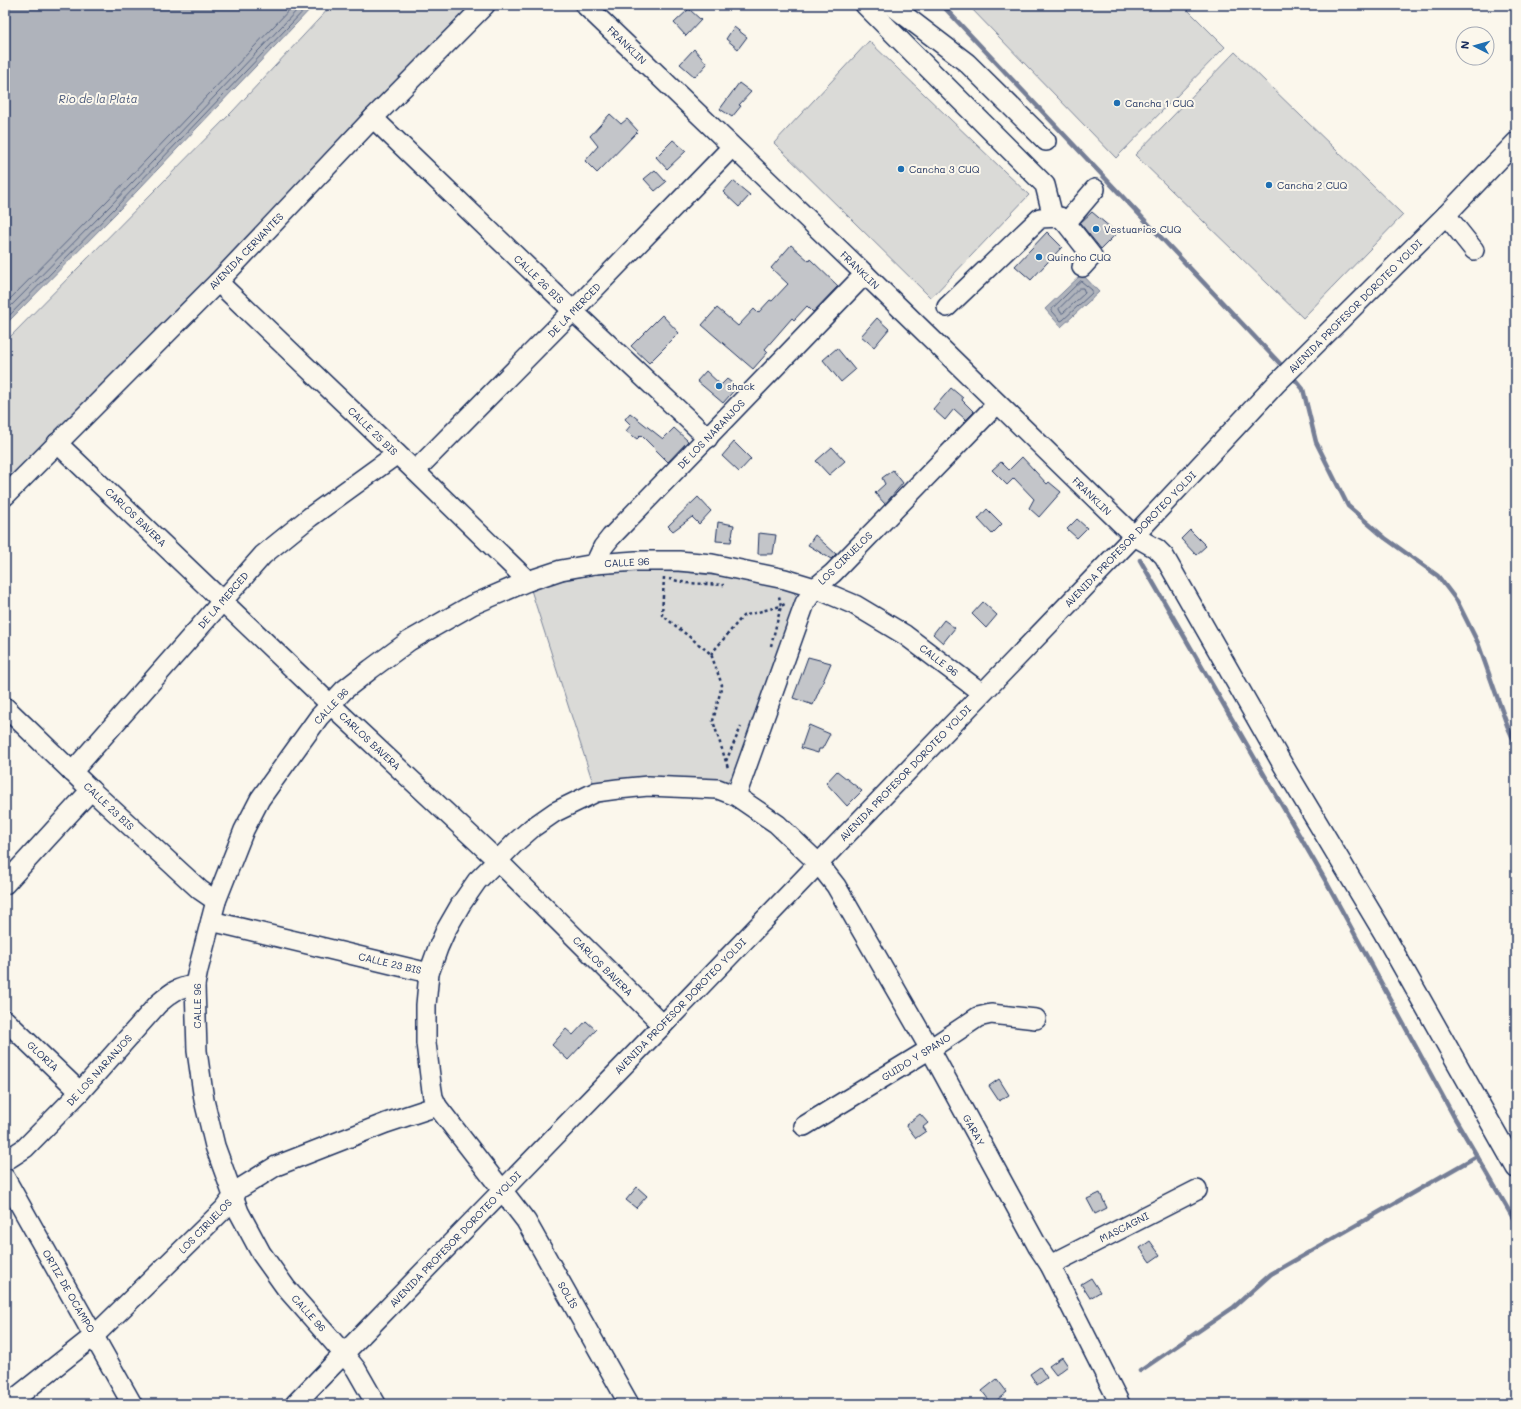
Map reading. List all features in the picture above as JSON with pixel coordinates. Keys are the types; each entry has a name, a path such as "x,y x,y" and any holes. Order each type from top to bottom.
{"street":[{"name":"AVENIDA CERVANTES","path":"5,496 218,282 373,118 485,5"},
{"name":"FRANKLIN","path":"585,5 865,274 1134,536 1157,549 1164,556 1283,765 1383,932 1516,1168"},
{"path":"865,5 1045,185 1060,220 1092,256 1082,267"},
{"path":"891,5 967,63 1046,141"},
{"name":"CALLE 26 BIS","path":"373,118 573,311 708,438"},
{"name":"AVENIDA PROFESOR DOROTEO YOLDI","path":"295,1404 1134,536 1276,384 1446,215 1516,142"},
{"name":"DE LA MERCED","path":"416,471 732,147"},
{"path":"947,307 1040,218 1060,220 1095,189"},
{"path":"1446,215 1474,250"},
{"name":"DE LOS NARANJOS","path":"595,564 603,547 611,537 865,274"},
{"name":"CALLE 25 BIS","path":"218,282 416,471 528,581"},
{"name":"LOS CIRUELOS","path":"737,791 806,604 815,588 833,573 997,404"},
{"name":"CARLOS BAVERA","path":"57,443 223,600 330,704 497,860 663,1025"},
{"name":"DE LA MERCED","path":"72,772 258,561 275,545 310,517 397,454"},
{"name":"CALLE 96","path":"376,1404 356,1369 286,1288 262,1253 239,1212 215,1146 204,1100 197,1051 195,985 216,901 244,830 260,799 330,704 344,690 409,642 472,605 528,581 561,570 595,564 636,561 679,561 712,564 762,574 815,588 855,606 905,635 982,693"},
{"name":"CALLE 23 BIS","path":"5,708 91,790 200,890 216,901"},
{"name":"GARAY","path":"437,1106 433,1097 426,1043 426,1005 429,972 443,936 461,904 477,881 497,860 532,828 555,812 596,792 618,788 648,786 737,791 777,824 818,863 836,886 930,1049 1034,1240 1050,1265 1117,1403"},
{"path":"5,884 91,790"},
{"name":"CALLE 23 BIS","path":"210,921 429,972"},
{"name":"DE LOS NARANJOS","path":"5,1160 25,1148 80,1092 158,1004 172,992 183,987 195,985"},
{"name":"GUIDO Y SPANO","path":"804,1126 930,1049 978,1017 991,1014 1036,1019"},
{"name":"GLORIA","path":"5,1020 80,1092"},
{"name":"LOS CIRUELOS","path":"8,1404 94,1336 224,1210 239,1189 276,1166 386,1123 437,1106"},
{"name":"SOLÍS","path":"437,1106 526,1221 629,1404"},
{"name":"ORTIZ DE OCAMPO","path":"5,1178 132,1404"},
{"name":"MASCAGNI","path":"1050,1265 1197,1190"}],"path":[{"path":"727,585 687,583 664,577 662,615 711,654 722,685 713,721 733,784 737,791"},
{"path":"769,651 781,606 779,596 771,594"},
{"path":"711,654 743,616 781,606 788,602"},
{"path":"726,761 744,722"}],"shaded area":[{"path":"332,5 479,5 5,485 5,342 232,112"},
{"name":"Cancha 1 CUQ","path":"968,5 1183,5 1225,47 1116,158"},
{"name":"Cancha 3 CUQ","path":"869,41 1029,195 931,298 774,143"},
{"name":"Cancha 2 CUQ","path":"1235,52 1403,215 1303,318 1135,155"},
{"path":"636,571 684,572 729,577 772,585 793,592 799,598 735,773 727,782 721,784 594,786 531,590 559,581 589,575"}],"water":[{"name":"Río de la Plata","path":"5,5 314,5 118,211 5,325"},
{"path":"1082,274 1099,292 1061,327 1045,309"}],"building":[{"path":"689,9 701,20 686,36 674,23"},
{"path":"734,27 747,37 738,49 726,39"},
{"path":"694,49 707,64 695,77 680,64"},
{"path":"739,83 751,92 739,105 741,106 732,117 720,109"},
{"path":"610,114 621,124 627,119 638,131 597,173 585,161 598,146 590,136"},
{"path":"673,140 686,151 667,169 656,157"},
{"path":"655,170 666,182 655,191 644,179"},
{"path":"733,181 750,195 739,207 723,192"},
{"name":"Vestuarios CUQ","path":"1092,212 1117,233 1101,249 1080,223"},
{"name":"Quincho CUQ","path":"1047,232 1062,247 1031,280 1015,266"},
{"path":"791,245 809,261 810,259 838,286 813,312 807,306 794,320 792,318 765,349 768,352 753,369 702,325 717,308 738,326 754,309 758,313 770,300 772,301 788,284 771,268"},
{"path":"662,315 679,333 649,363 631,346"},
{"path":"877,318 889,329 874,347 861,336"},
{"path":"837,348 855,370 841,382 823,360"},
{"name":"shack","path":"706,371 721,385 727,379 737,387 723,403 697,381"},
{"path":"951,388 963,398 962,400 974,412 966,420 954,409 945,420 933,409"},
{"path":"630,413 663,439 674,428 688,441 668,462 641,435 637,439 626,431 631,425 625,419"},
{"path":"734,442 751,459 739,472 722,456"},
{"path":"832,447 845,461 829,475 816,461"},
{"path":"1022,457 1047,484 1049,482 1061,492 1039,517 1029,508 1034,499 1014,478 1007,485 992,470 1001,462 1009,470"},
{"path":"893,470 903,483 885,504 875,493 885,484 882,478"},
{"path":"698,497 711,511 699,524 692,517 673,531 668,526"},
{"path":"987,509 1002,524 992,534 978,519"},
{"path":"1077,519 1087,528 1077,538 1067,529"},
{"path":"718,522 734,525 731,542 716,541"},
{"path":"1190,530 1206,546 1196,555 1181,539"},
{"path":"759,533 776,535 773,554 758,554"},
{"path":"815,535 836,554 831,559 808,545"},
{"path":"983,602 997,615 986,628 972,614"},
{"path":"944,620 955,628 943,643 933,634"},
{"path":"808,657 831,663 813,705 793,698"},
{"path":"809,725 830,734 822,749 819,749 818,753 801,748"},
{"path":"837,771 862,791 847,806 826,783"},
{"path":"586,1021 596,1030 568,1060 552,1045 566,1029 573,1035"},
{"path":"999,1079 1009,1095 999,1101 989,1086"},
{"path":"920,1114 928,1123 923,1127 926,1131 916,1138 906,1125"},
{"path":"637,1187 647,1196 636,1208 626,1200"},
{"path":"1100,1193 1107,1208 1095,1214 1087,1199"},
{"path":"1150,1241 1160,1255 1150,1262 1140,1248"},
{"path":"1091,1278 1100,1292 1090,1298 1081,1284"},
{"path":"1062,1357 1068,1366 1056,1375 1049,1366"},
{"path":"1040,1367 1047,1378 1037,1385 1030,1374"},
{"path":"997,1379 1007,1392 992,1404 982,1391"}],"waterway":[{"path":"942,5 1285,369"},
{"path":"1292,376 1303,389 1316,442 1348,506 1385,538 1438,576 1457,601 1478,643 1507,725 1516,745"},
{"path":"1140,560 1328,885 1453,1115 1477,1156 1271,1274 1234,1307 1140,1371"},
{"path":"1477,1156 1516,1223"}],"place":[{"name":"Cancha 1 CUQ","path":"1117,103"},
{"name":"Cancha 3 CUQ","path":"901,169"},
{"name":"Cancha 2 CUQ","path":"1269,185"},
{"name":"Vestuarios CUQ","path":"1096,229"},
{"name":"Quincho CUQ","path":"1039,257"},
{"name":"shack","path":"719,386"}]}
